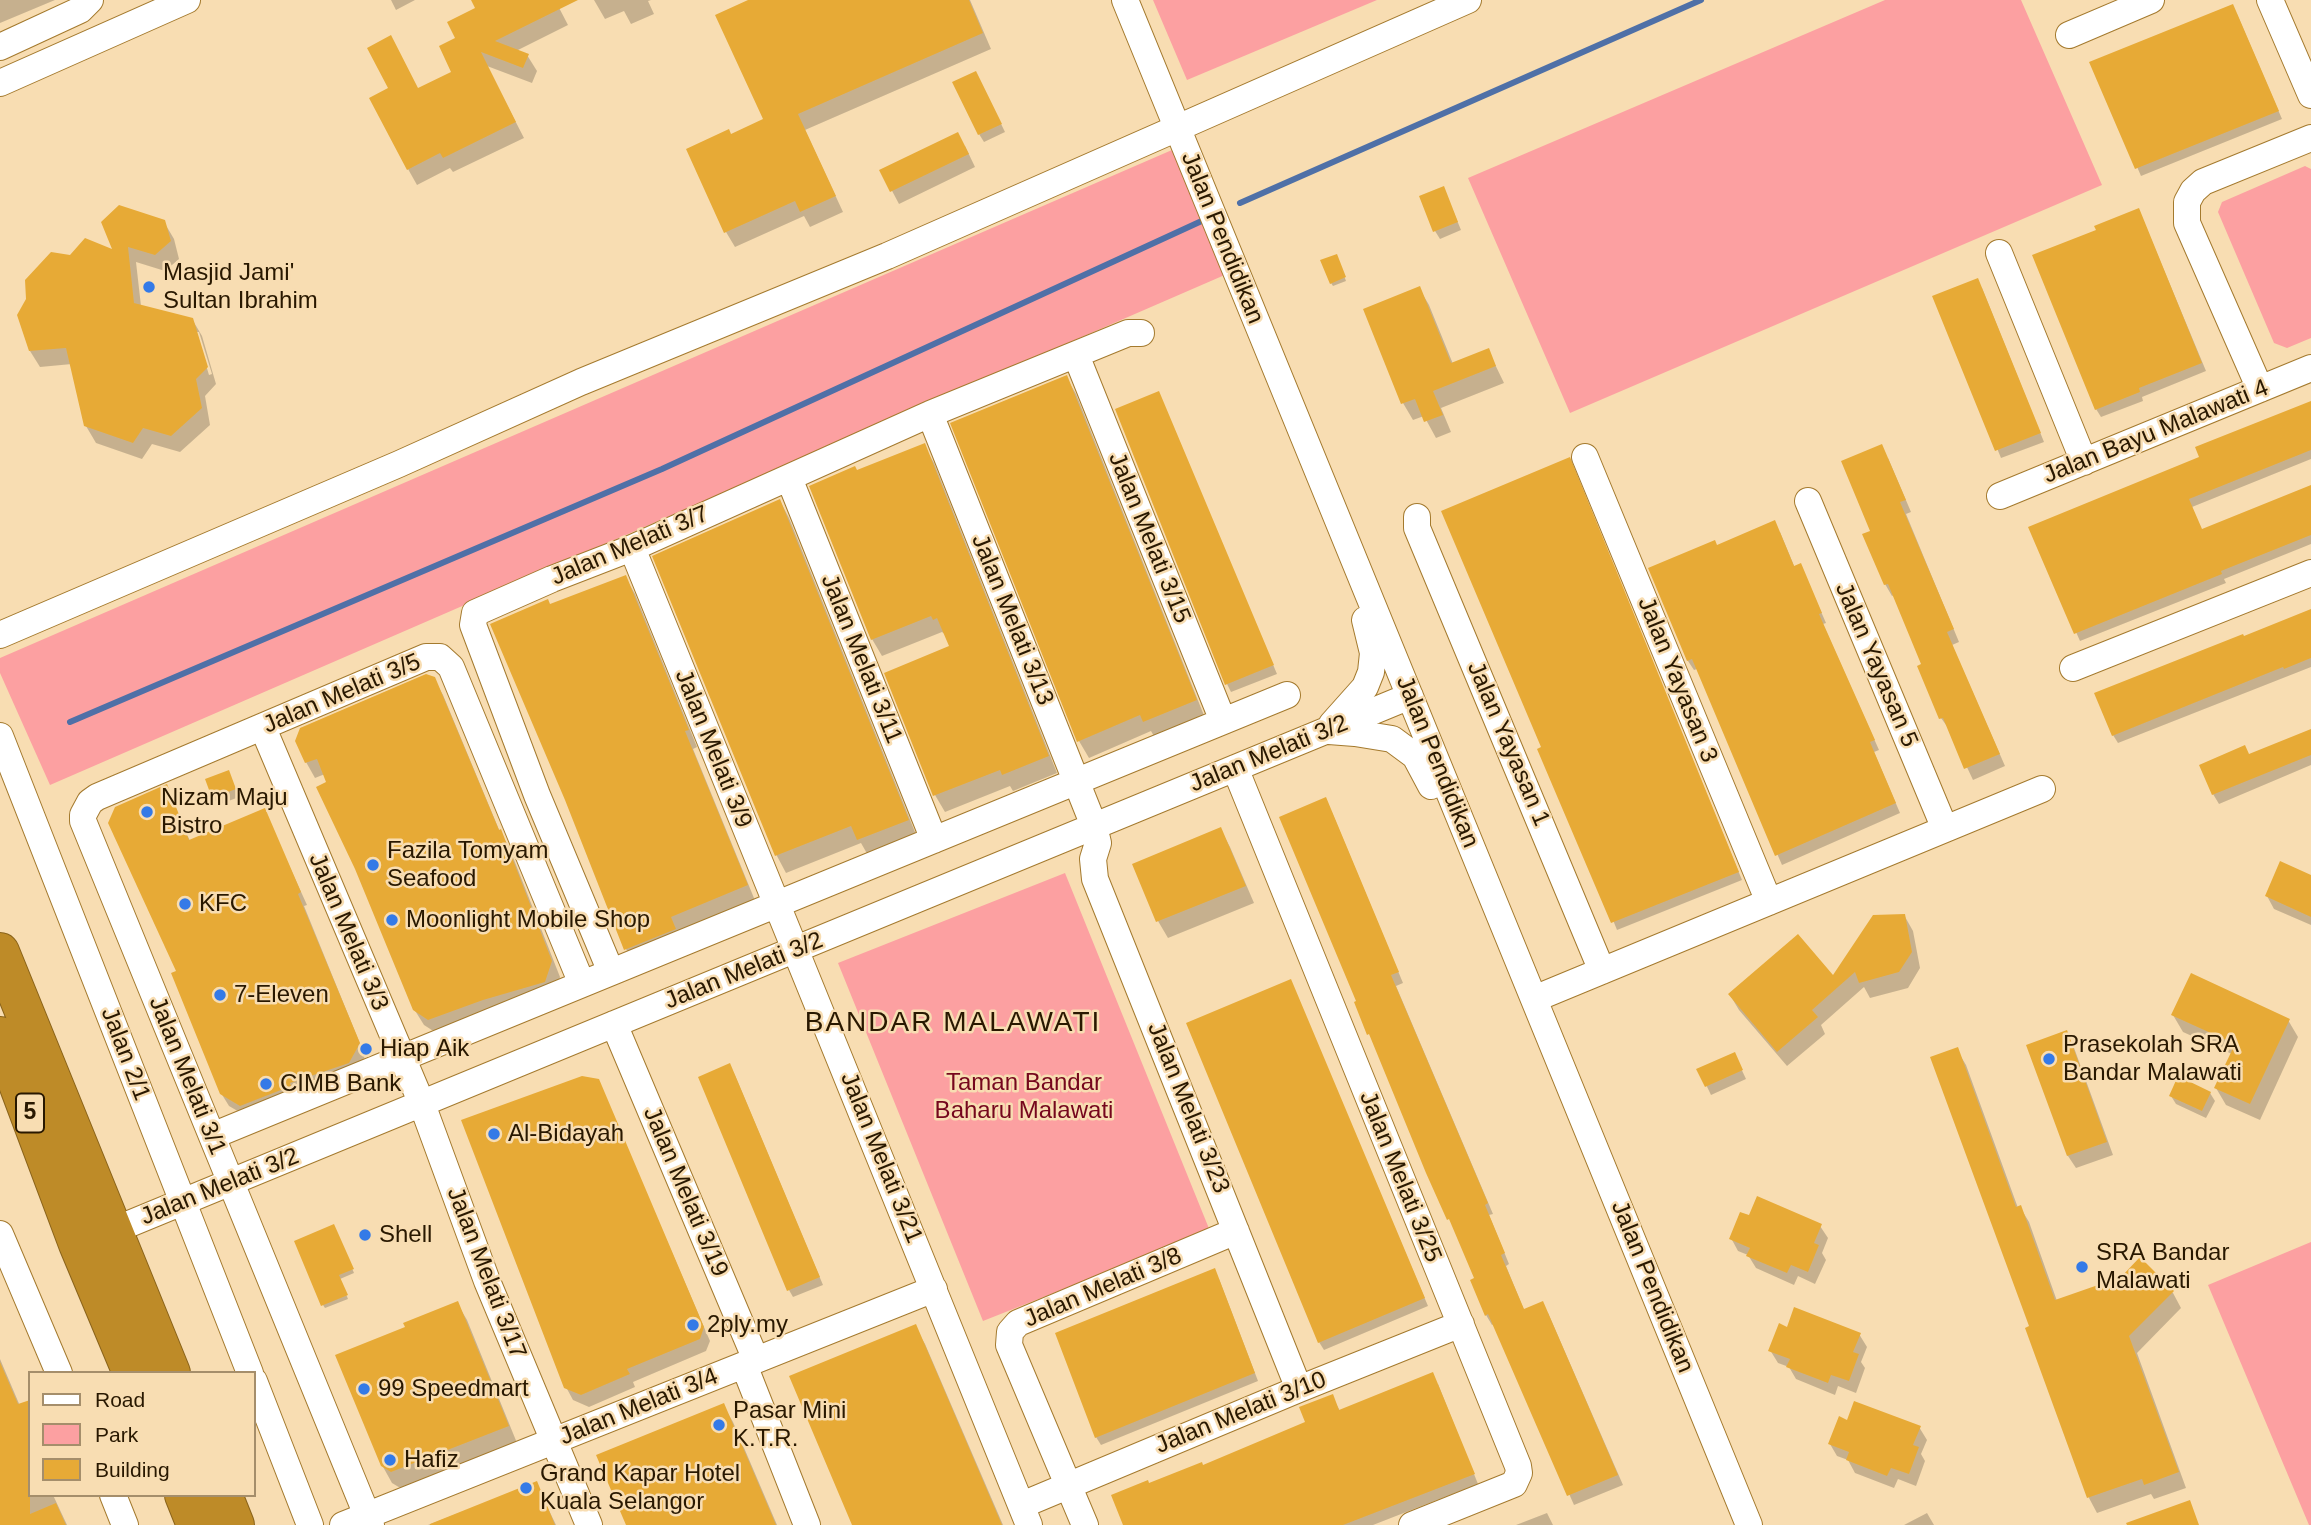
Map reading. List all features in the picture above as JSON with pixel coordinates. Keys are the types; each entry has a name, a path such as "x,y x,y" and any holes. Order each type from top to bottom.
{"highway":[{"name":"5","path":"0,952 96,1238 131,1371"},
{"name":"5","path":"0,1036 96,1238 171,1371"},
{"path":"185,1497 196,1525"},
{"path":"224,1497 235,1525"}],"street":[{"path":"0,47 80,10 90,0"},
{"path":"0,82 153,7 187,0"},
{"name":"Jalan Pendidikan","path":"1125,0 1749,1525"},
{"path":"0,635 581,383 887,256 1468,0"},
{"path":"2069,35 2151,0"},
{"path":"2270,0 2311,95"},
{"path":"2260,389 2187,223 2187,202 2193,191 2203,182 2311,138"},
{"path":"1998,253 2084,461"},
{"name":"Jalan Melati 3/7","path":"611,972 537,795 472,619 480,610 632,548 930,414 1128,333 1141,333"},
{"name":"Jalan Melati 3/15","path":"1076,355 1223,721"},
{"name":"Jalan Bayu Malawati 4","path":"2000,496 2311,368"},
{"name":"Jalan Melati 3/13","path":"930,414 1094,826"},
{"name":"Jalan Yayasan 3","path":"1586,457 1769,902"},
{"name":"Jalan Melati 3/11","path":"789,478 934,840"},
{"name":"Jalan Yayasan 5","path":"1808,501 1945,829"},
{"name":"Jalan Yayasan 1","path":"1417,517 1417,528 1602,971"},
{"name":"Jalan Melati 3/9","path":"632,548 796,950"},
{"path":"1326,731 1365,687 1371,672 1373,653 1351,554"},
{"path":"2073,668 2311,573"},
{"name":"Jalan Melati 3/5","path":"83,821 86,808 97,797 426,657 440,657 451,667 582,985"},
{"path":"212,1136 1287,695"},
{"name":"Jalan Melati 3/2","path":"96,1238 1410,696"},
{"name":"Jalan Melati 3/3","path":"263,727 401,1058"},
{"path":"1326,731 1374,735 1403,745 1415,756 1444,810 1475,855"},
{"name":"Jalan 2/1","path":"0,736 249,1371"},
{"name":"Jalan Melati 3/25","path":"1235,768 1519,1473 1514,1484 1412,1525"},
{"path":"1534,999 2042,789"},
{"name":"Jalan Melati 3/1","path":"83,821 231,1183 360,1522"},
{"name":"Jalan Melati 3/23","path":"1094,826 1098,843 1093,859 1095,880 1299,1389"},
{"name":"Jalan Melati 3/21","path":"796,950 1026,1515"},
{"name":"Jalan Melati 3/19","path":"614,1024 750,1362 807,1525"},
{"name":"Jalan Melati 3/17","path":"401,1058 422,1104 487,1281 589,1525"},
{"name":"Jalan Melati 3/8","path":"1085,1525 1009,1345 1010,1332 1018,1323 1236,1231"},
{"path":"0,1234 59,1371"},
{"name":"Jalan Melati 3/4","path":"360,1522 934,1289"},
{"name":"Jalan Melati 3/10","path":"1026,1515 1068,1485 1461,1324"},
{"path":"256,1386 310,1525"},
{"path":"114,1497 125,1525"}],"green space":[{"path":"1153,0 1377,0 1187,80"},
{"path":"1885,0 2021,0 2102,185 1570,413 1468,178"},
{"path":"1172,150 1227,274 50,785 0,673 0,658"},
{"path":"2305,166 2311,169 2311,338 2287,348 2274,343 2218,212 2222,202"},
{"name":"Taman Bandar Baharu Malawati","path":"1065,873 1210,1231 983,1321 838,963"},
{"path":"2311,1242 2311,1525 2309,1525 2208,1285"}],"building":[{"path":"471,0 578,0 495,41 529,54 523,68 481,52 516,122 443,158 440,153 407,170 369,98 388,88 367,48 391,35 418,88 451,72 439,46 455,38 447,22 475,8"},
{"path":"748,0 969,0 983,33 798,114 836,196 800,212 795,201 724,233 686,149 729,129 731,134 763,119 715,15"},
{"path":"2233,4 2279,111 2135,169 2089,62"},
{"path":"976,71 1002,124 978,135 952,82"},
{"path":"958,132 969,154 890,192 879,170"},
{"path":"1444,186 1458,222 1433,232 1419,196"},
{"path":"119,205 165,220 171,241 155,255 128,247 134,303 193,318 208,367 196,379 202,408 171,436 143,428 133,443 84,426 66,348 29,351 17,315 26,299 25,280 51,252 70,255 85,238 112,249 101,222"},
{"path":"2139,208 2202,363 2139,388 2140,392 2095,410 2032,255 2096,230 2094,226"},
{"path":"1337,254 1346,277 1330,284 1320,260"},
{"path":"1978,278 2041,433 1995,451 1932,296"},
{"path":"1420,286 1451,363 1489,348 1496,366 1433,391 1443,415 1424,422 1415,399 1401,404 1363,309"},
{"path":"1067,375 1197,700 1143,722 1140,715 1077,742 950,423"},
{"path":"1159,391 1274,665 1225,685 1115,409"},
{"path":"2311,401 2311,450 2189,499 2202,529 2311,485 2311,535 2074,634 2028,527 2199,457 2195,447"},
{"path":"925,443 1049,756 1002,775 1000,770 933,796 884,673 949,646 937,618 933,620 931,616 871,640 809,486 855,466 857,470"},
{"path":"1882,444 1906,500 1900,502 1954,629 1947,632 2000,754 1964,769 1917,666 1921,664 1888,584 1884,585 1862,534 1870,531 1841,461"},
{"path":"1570,457 1739,872 1611,923 1537,749 1541,747 1441,511"},
{"path":"780,499 909,820 857,840 851,826 775,856 652,556"},
{"path":"1775,520 1794,566 1801,563 1822,613 1819,614 1875,740 1870,742 1896,803 1775,856 1692,659 1687,661 1648,568 1715,540 1717,545"},
{"path":"626,575 689,730 685,731 748,885 671,917 676,929 624,950 565,800 490,624 548,599 550,604"},
{"path":"2311,609 2311,658 2112,736 2094,693"},
{"path":"426,674 435,677 499,830 501,829 552,961 545,982 428,1020 413,1010 355,869 316,787 326,782 317,759 305,763 295,741 300,728"},
{"path":"2311,729 2311,755 2212,795 2199,765 2245,745 2249,754"},
{"path":"229,770 236,789 212,798 205,779"},
{"path":"167,784 189,840 265,808 360,1043 349,1063 290,1083 291,1086 240,1106 220,1094 171,973 176,971 108,823 115,807"},
{"path":"1326,797 1399,972 1391,975 1488,1203 1485,1205 1505,1253 1501,1255 1524,1309 1543,1301 1618,1475 1567,1496 1488,1314 1485,1316 1470,1280 1474,1278 1426,1173 1369,1034 1367,1035 1354,1002 1356,1001 1279,817"},
{"path":"1221,827 1246,886 1156,922 1132,864"},
{"path":"2280,861 2311,875 2311,917 2265,896"},
{"path":"1905,914 1912,952 1899,972 1859,983 1855,972 1812,1010 1818,1017 1777,1052 1728,994 1798,934 1833,975 1873,915"},
{"path":"2191,973 2290,1019 2250,1104 2214,1088 2235,1044 2171,1015"},
{"path":"1291,979 1425,1298 1318,1343 1186,1023"},
{"path":"2067,1030 2107,1142 2067,1156 2026,1045"},
{"path":"1958,1047 2016,1207 2021,1205 2055,1300 2121,1277 2140,1257 2174,1291 2129,1336 2179,1472 2144,1485 2142,1479 2087,1498 2025,1328 2029,1326 1930,1057"},
{"path":"1735,1052 1743,1070 1705,1087 1696,1069"},
{"path":"730,1063 820,1277 787,1291 698,1077"},
{"path":"582,1076 599,1079 704,1327 700,1339 627,1369 630,1374 581,1395 564,1388 461,1120"},
{"path":"2178,1076 2211,1092 2202,1111 2169,1096"},
{"path":"1757,1196 1822,1224 1814,1243 1819,1245 1808,1272 1791,1265 1787,1273 1746,1256 1750,1248 1729,1239 1740,1212 1749,1215"},
{"path":"334,1224 354,1269 339,1275 348,1295 321,1306 294,1241"},
{"path":"1215,1268 1255,1373 1095,1438 1055,1333"},
{"path":"458,1301 509,1426 391,1472 381,1466 335,1355 405,1327 403,1323"},
{"path":"1794,1307 1861,1333 1853,1352 1859,1354 1849,1381 1831,1375 1828,1383 1786,1367 1790,1359 1768,1351 1779,1323 1787,1327"},
{"path":"916,1324 1002,1525 852,1525 789,1376"},
{"path":"0,1362 18,1404 28,1401 30,1514 56,1503 66,1525 0,1525"},
{"path":"1433,1372 1475,1474 1343,1525 1123,1525 1111,1495 1202,1462 1203,1465 1305,1422 1299,1407 1333,1394 1339,1410"},
{"path":"1854,1401 1921,1426 1913,1445 1919,1447 1909,1474 1891,1468 1887,1476 1846,1460 1849,1452 1828,1444 1839,1416 1847,1420"},
{"path":"724,1403 776,1525 626,1525 596,1455"},
{"path":"537,1481 555,1525 430,1525 430,1524"},
{"path":"2190,1500 2199,1525 2126,1523"}],"waterway":[{"path":"1240,203 1701,0"},
{"path":"70,722 662,469 1206,219"}],"place":[{"name":"Masjid Jami' Sultan Ibrahim","path":"149,287"},
{"name":"Nizam Maju Bistro","path":"147,812"},
{"name":"Fazila Tomyam Seafood","path":"373,865"},
{"name":"KFC","path":"185,904"},
{"name":"Moonlight Mobile Shop","path":"392,920"},
{"name":"7-Eleven","path":"220,995"},
{"name":"Hiap Aik","path":"366,1049"},
{"name":"Prasekolah SRA Bandar Malawati","path":"2049,1059"},
{"name":"CIMB Bank","path":"266,1084"},
{"name":"Al-Bidayah","path":"494,1134"},
{"name":"Shell","path":"365,1235"},
{"name":"SRA Bandar Malawati","path":"2082,1267"},
{"name":"2ply.my","path":"693,1325"},
{"name":"99 Speedmart","path":"364,1389"},
{"name":"Pasar Mini K.T.R.","path":"719,1425"},
{"name":"Hafiz","path":"390,1460"},
{"name":"Grand Kapar Hotel Kuala Selangor","path":"526,1488"}],"district":[{"name":"BANDAR MALAWATI","path":"953,1023"}]}
